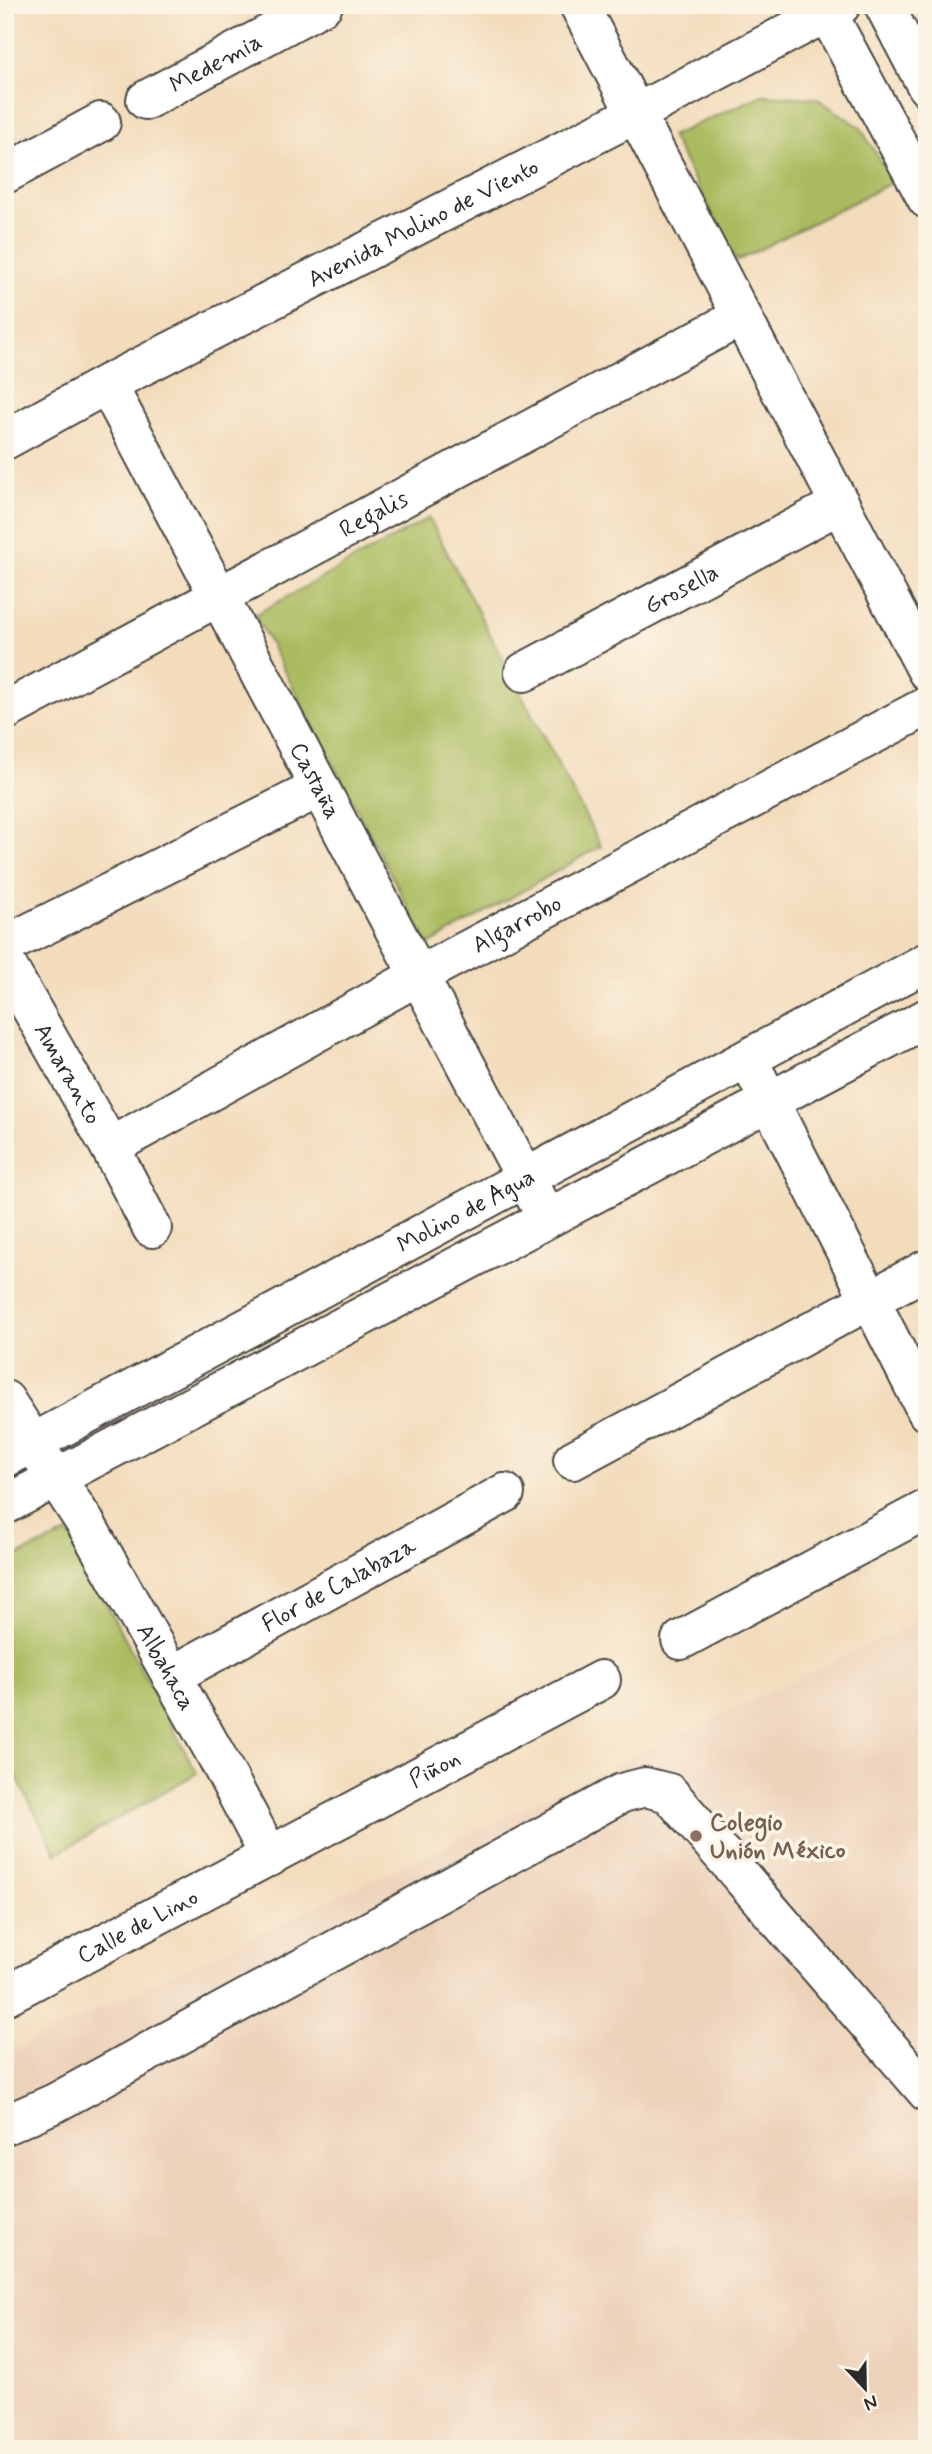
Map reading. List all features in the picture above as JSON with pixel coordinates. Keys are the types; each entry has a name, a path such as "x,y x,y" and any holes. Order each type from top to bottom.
{"street":[{"name":"Medemia","path":"146,100 323,5"},
{"path":"579,5 927,671"},
{"path":"884,5 927,87"},
{"path":"831,8 925,193"},
{"name":"Avenida Molino de Viento","path":"5,440 107,384 637,113 831,8"},
{"path":"5,174 102,122"},
{"name":"Regalis","path":"5,711 743,316"},
{"name":"Castaña","path":"107,384 548,1219"},
{"name":"Grosella","path":"524,672 840,504"},
{"name":"Algarrobo","path":"110,1147 418,975 927,706"},
{"path":"5,945 319,788"},
{"name":"Amaranto","path":"5,962 110,1147 152,1228"},
{"name":"Molino de Agua","path":"19,1450 927,962"},
{"name":"Molino de Agua","path":"5,1505 927,1018"},
{"path":"747,1058 927,1412"},
{"path":"573,1461 927,1269"},
{"name":"Albahaca","path":"5,1400 19,1450 58,1479 86,1524 270,1857"},
{"name":"Flor de Calabaza","path":"171,1676 505,1493"},
{"path":"681,1640 927,1509"},
{"name":"Piñon","path":"270,1857 601,1680"},
{"path":"5,2125 55,2104 622,1793 645,1787 668,1793 927,2092"},
{"name":"Calle de Lino","path":"5,1996 270,1857"}],"shaded area":[{"name":"Colegio Unión México","path":"927,1617 927,2443 915,2449 5,2449 5,2054"}],"green space":[{"path":"762,95 816,98 860,127 893,182 737,261 671,136"},
{"path":"429,518 601,846 428,945 255,615"},
{"path":"68,1533 197,1773 56,1854 5,1754 5,1561"}],"place":[{"name":"Colegio Unión México","path":"696,1836"}]}
